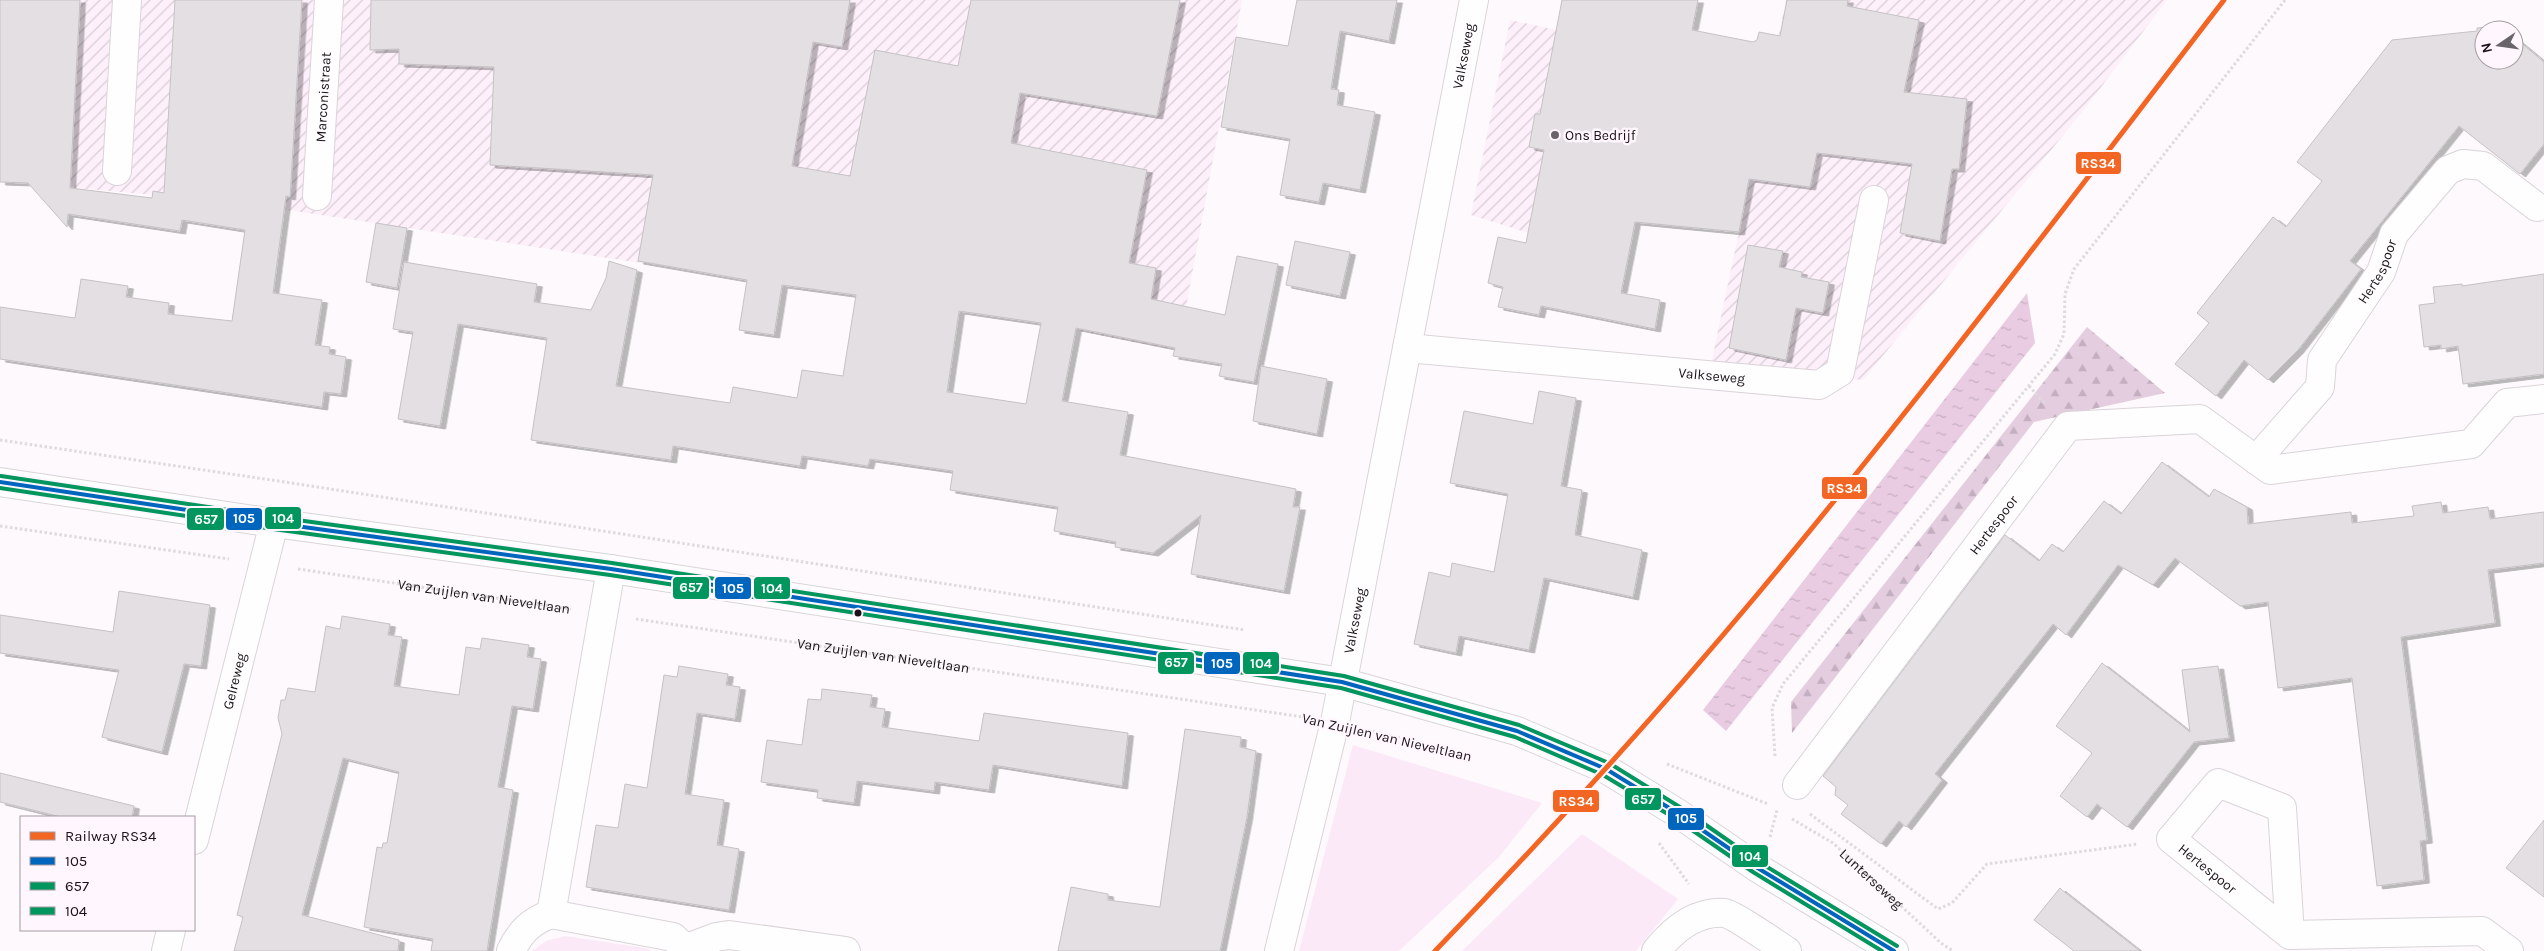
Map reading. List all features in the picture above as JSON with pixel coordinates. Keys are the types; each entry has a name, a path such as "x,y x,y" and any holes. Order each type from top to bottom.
{"street":[{"path":"116,170 127,0"},
{"name":"Marconistraat","path":"317,196 329,0"},
{"name":"Valkseweg","path":"1280,951 1335,722 1474,0"},
{"name":"Hertespoor","path":"2256,460 2320,387 2322,360 2381,272 2394,234 2448,170 2463,164 2483,166 2536,206"},
{"name":"Valkseweg","path":"1407,348 1819,385 1840,372 1874,200"},
{"name":"Hertespoor","path":"1800,798 2068,426 2200,419 2270,470 2471,444 2507,403 2544,399"},
{"path":"0,482 274,523 611,569 1342,682 1517,731 1606,769 1679,814 1756,867 1894,951"},
{"name":"Gelreweg","path":"195,836 262,564 274,523"},
{"path":"551,914 611,569"},
{"name":"Hertespoor","path":"2218,783 2282,808 2290,935 2171,839 2218,783"},
{"path":"1656,951 1682,923 1701,916 1726,913 1787,951"},
{"path":"511,951 519,935 536,919 551,914 673,937 687,950 716,937 729,935 846,951"},
{"path":"166,951 172,931"},
{"path":"2290,935 2482,931 2509,951"}],"path":[{"path":"1775,763 1772,708 1783,684 2055,354 2064,334 2065,294 2074,269 2285,0"},
{"name":"Van Zuijlen van Nieveltlaan","path":"0,526 1335,722 1461,753"},
{"path":"1800,798 1938,909 1952,903 1987,864 2171,839"},
{"name":"Lunterseweg","path":"1786,815 1833,843 1941,943 1953,951"},
{"path":"1652,836 1691,887 1701,916"}],"shaded area":[{"path":"0,0 1242,0 1178,351 1035,322 241,203 0,181"},
{"path":"1786,0 2167,0 2083,111 1863,380 1711,364 1739,232 1584,218 1547,239 1471,215 1510,20 1770,75"},
{"path":"1353,745 1542,803 1499,857 1399,951 1299,951"},
{"path":"1582,834 1678,899 1636,951 1462,951"},
{"path":"565,936 645,948 653,951 532,951 546,941"}],"green space":[{"path":"2087,327 2165,393 2034,422 1792,733 1791,702"}],"water":[{"path":"2027,293 2035,343 1726,731 1703,710"}],"building":[{"path":"0,0 80,0 70,188 152,198 153,191 164,193 175,0 302,0 290,197 286,196 273,293 322,300 315,345 330,347 329,354 346,357 341,394 324,392 322,407 0,359 0,307 75,318 81,279 128,286 126,297 169,303 168,314 232,321 245,230 182,220 180,231 68,214 67,227 28,183 0,182"},
{"path":"371,0 850,0 842,47 813,42 792,166 850,176 875,50 958,66 971,0 1180,0 1157,116 1020,93 1011,143 1147,170 1129,263 1156,268 1151,299 1225,315 1237,256 1278,264 1254,382 1219,376 1222,364 1173,356 1175,348 1076,328 1062,401 1128,412 1120,455 1296,489 1293,507 1300,507 1284,591 1191,574 1201,515 1153,553 1115,547 1116,542 1054,531 1058,507 950,490 953,471 870,459 868,466 802,456 800,466 673,446 671,460 531,440 547,338 458,324 440,426 398,419 413,332 393,329 404,262 537,284 534,302 591,310 606,278 609,261 637,270 616,386 730,403 733,387 797,398 802,370 843,376 856,295 782,285 774,335 739,330 747,280 638,261 653,175 490,165 494,67 399,64 399,49 370,50","holes":["959,311 1041,323 1026,404 947,392"]},
{"path":"1297,0 1397,0 1389,41 1340,31 1331,89 1339,90 1337,105 1375,112 1360,190 1323,183 1319,202 1280,195 1290,139 1221,127 1236,37 1288,46"},
{"path":"1562,0 1698,0 1692,30 1753,42 1757,40 1759,32 1780,36 1787,0 1848,0 1847,6 1919,20 1904,92 1967,99 1959,169 1952,169 1940,241 1900,233 1912,164 1817,153 1810,187 1749,179 1739,232 1635,222 1621,293 1660,300 1655,329 1541,306 1539,315 1498,307 1503,287 1488,283 1498,237 1526,243 1544,150 1529,147 1535,114 1540,114"},
{"path":"2474,31 2474,70 2524,70 2524,45 2544,62 2544,144 2520,174 2459,126 2350,261 2361,269 2298,350 2268,380 2244,360 2216,396 2175,364 2209,323 2197,313 2273,217 2286,227 2322,181 2297,162 2392,40"},
{"path":"376,223 407,228 397,288 366,282"},
{"path":"1295,241 1350,252 1340,296 1286,285"},
{"path":"1748,245 1783,251 1779,267 1802,272 1801,277 1829,282 1823,313 1796,308 1786,360 1729,348"},
{"path":"2544,274 2544,374 2463,384 2458,346 2441,349 2441,345 2424,347 2419,305 2435,303 2433,287 2462,284 2462,286"},
{"path":"1261,366 1327,379 1317,434 1253,421"},
{"path":"1539,391 1576,398 1561,486 1582,490 1575,535 1642,550 1633,597 1544,578 1529,650 1459,636 1456,653 1414,644 1429,572 1450,577 1452,563 1494,572 1508,494 1450,483 1464,411 1533,424"},
{"path":"2162,462 2209,497 2214,489 2247,507 2248,524 2351,512 2352,523 2414,516 2412,506 2441,502 2443,513 2488,507 2490,519 2544,512 2544,563 2488,570 2495,623 2401,637 2427,840 2420,841 2424,880 2377,886 2352,678 2278,688 2268,602 2240,606 2175,558 2153,585 2118,565 2066,635 2053,624 1935,774 1942,780 1906,827 1899,821 1881,844 1841,814 1848,805 1835,795 1836,787 1823,776 2005,535 2039,561 2052,544 2063,552 2104,501 2121,514"},
{"path":"119,591 210,605 201,666 184,664 162,752 102,737 119,670 0,653 0,615 113,632"},
{"path":"342,616 390,624 388,635 402,637 394,686 459,695 466,647 480,649 482,638 529,645 527,657 541,659 533,709 512,706 498,787 513,790 487,951 431,951 433,939 364,927 377,847 382,848 383,843 387,843 399,772 343,758 302,915 399,940 398,951 234,951 243,917 237,915 282,734 278,718 281,700 285,700 288,688 315,692 326,626 340,629"},
{"path":"2102,663 2190,732 2182,670 2218,666 2229,738 2194,742 2127,827 2097,804 2087,817 2060,796 2092,753 2056,726"},
{"path":"679,666 728,674 726,685 740,687 735,719 697,713 685,794 724,800 717,845 739,849 729,910 586,887 596,825 618,828 625,784 647,788 664,675 677,677"},
{"path":"822,689 872,695 870,707 885,709 882,727 979,741 984,713 1128,733 1122,786 993,765 989,790 935,782 934,791 857,781 854,803 817,798 818,790 761,782 767,740 802,745 808,699 821,700"},
{"path":"1185,729 1241,737 1240,747 1256,751 1247,817 1220,951 1058,951 1071,887 1108,894 1108,900 1160,907"},
{"path":"0,773 134,806 132,816 57,816 0,802"},
{"path":"2544,820 2544,897 2506,868"},
{"path":"2060,888 2140,951 2074,951 2034,920"}],"rail line":[{"name":"RS34","path":"1435,951 1598,776 1756,596 1935,375 2224,0"}],"transit line":[{"name":"104","path":"1,476 275,517 612,563 1344,676 1519,725 1609,763 1683,809 1759,862 1897,946"},
{"name":"105","path":"0,482 274,523 611,569 1342,682 1517,731 1606,769 1679,814 1756,867 1894,951"},
{"name":"657","path":"0,488 273,529 610,575 1341,688 1515,737 1603,775 1676,819 1753,872 1882,951"}],"place":[{"name":"Ons Bedrijf","path":"1555,135"}]}
